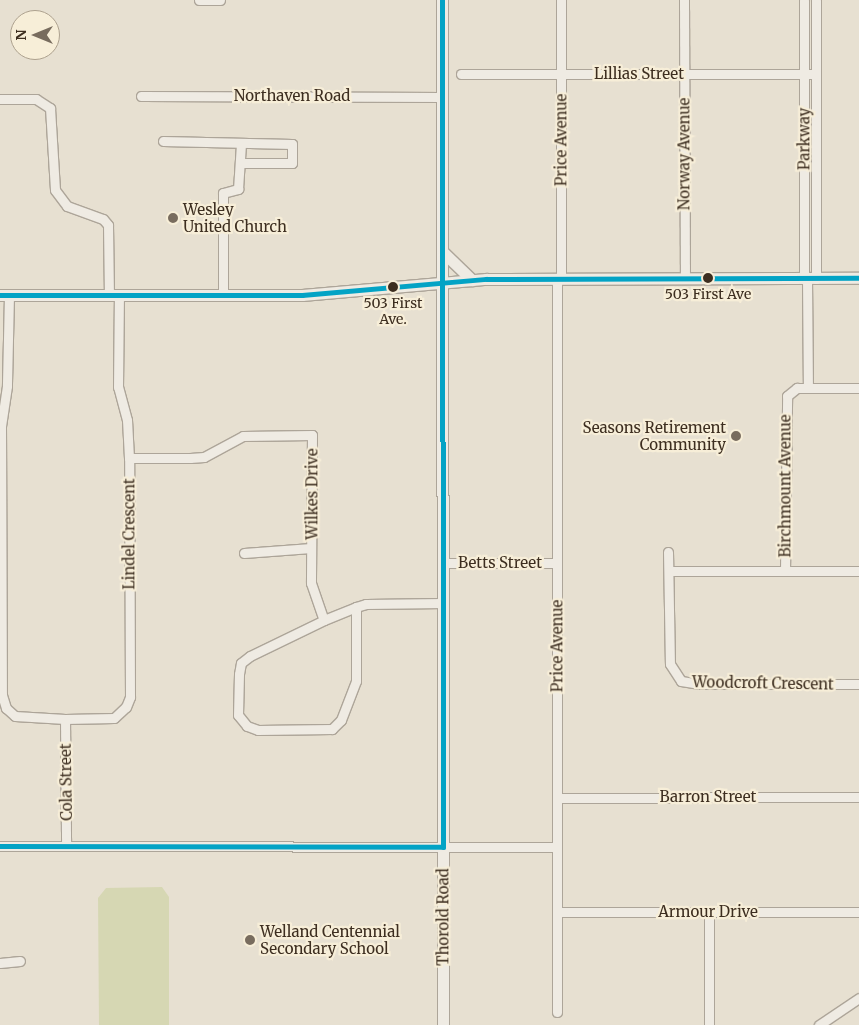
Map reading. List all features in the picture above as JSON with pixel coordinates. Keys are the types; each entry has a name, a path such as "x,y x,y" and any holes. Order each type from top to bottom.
{"street":[{"path":"199,0 220,0"},
{"name":"Thorold Road","path":"442,0 444,253 443,1025"},
{"name":"Price Avenue","path":"557,1012 557,563 561,0"},
{"name":"Norway Avenue","path":"684,0 685,279"},
{"name":"Parkway","path":"804,0 804,172 809,279"},
{"name":"Parkway","path":"808,388 809,279 816,171 816,0"},
{"name":"Lillias Street","path":"461,74 816,74"},
{"name":"Northaven Road","path":"141,96 443,97"},
{"name":"Lindel Crescent","path":"0,99 36,99 50,108 55,190 67,206 103,219 108,225 114,295 118,387 127,420 129,458 128,702 114,718 65,720 15,716 6,708 2,696 1,439 7,386 5,295"},
{"path":"163,141 292,144 292,163 241,163"},
{"path":"222,295 223,193 238,189 241,144"},
{"path":"804,172 816,171"},
{"path":"444,253 472,280"},
{"path":"5,295 340,293 472,280 859,278"},
{"path":"808,388 859,388"},
{"name":"Birchmount Avenue","path":"785,571 785,404 791,391 808,388"},
{"name":"Wilkes Drive","path":"129,458 190,458 204,456 243,436 312,435 312,593 324,620"},
{"path":"244,553 311,548"},
{"name":"Woodcroft Crescent","path":"668,552 670,571 670,664 681,681 700,684 859,684"},
{"name":"Betts Street","path":"443,563 557,563"},
{"path":"670,571 859,571"},
{"path":"356,607 356,681 341,720 332,729 258,730 247,726 238,715 241,662 324,620 356,607 369,604 443,603"},
{"name":"Cola Street","path":"65,720 66,845"},
{"name":"Barron Street","path":"557,798 859,797"},
{"path":"0,846 557,847"},
{"name":"Armour Drive","path":"557,912 859,912"},
{"path":"709,913 709,1025"},
{"path":"0,963 20,961"},
{"path":"819,1025 859,998"}],"green space":[{"path":"162,887 169,897 169,1025 99,1025 98,898 106,888"}],"transit line":[{"name":"503","path":"0,846 443,847 442,0"},
{"name":"503","path":"0,295 302,295 486,279 859,278"}],"place":[{"name":"Wesley United Church","path":"173,218"},
{"name":"503 First Ave","path":"708,278"},
{"name":"503 First Ave.","path":"393,287"},
{"name":"Seasons Retirement Community","path":"736,436"},
{"name":"Welland Centennial Secondary School","path":"250,940"}]}
